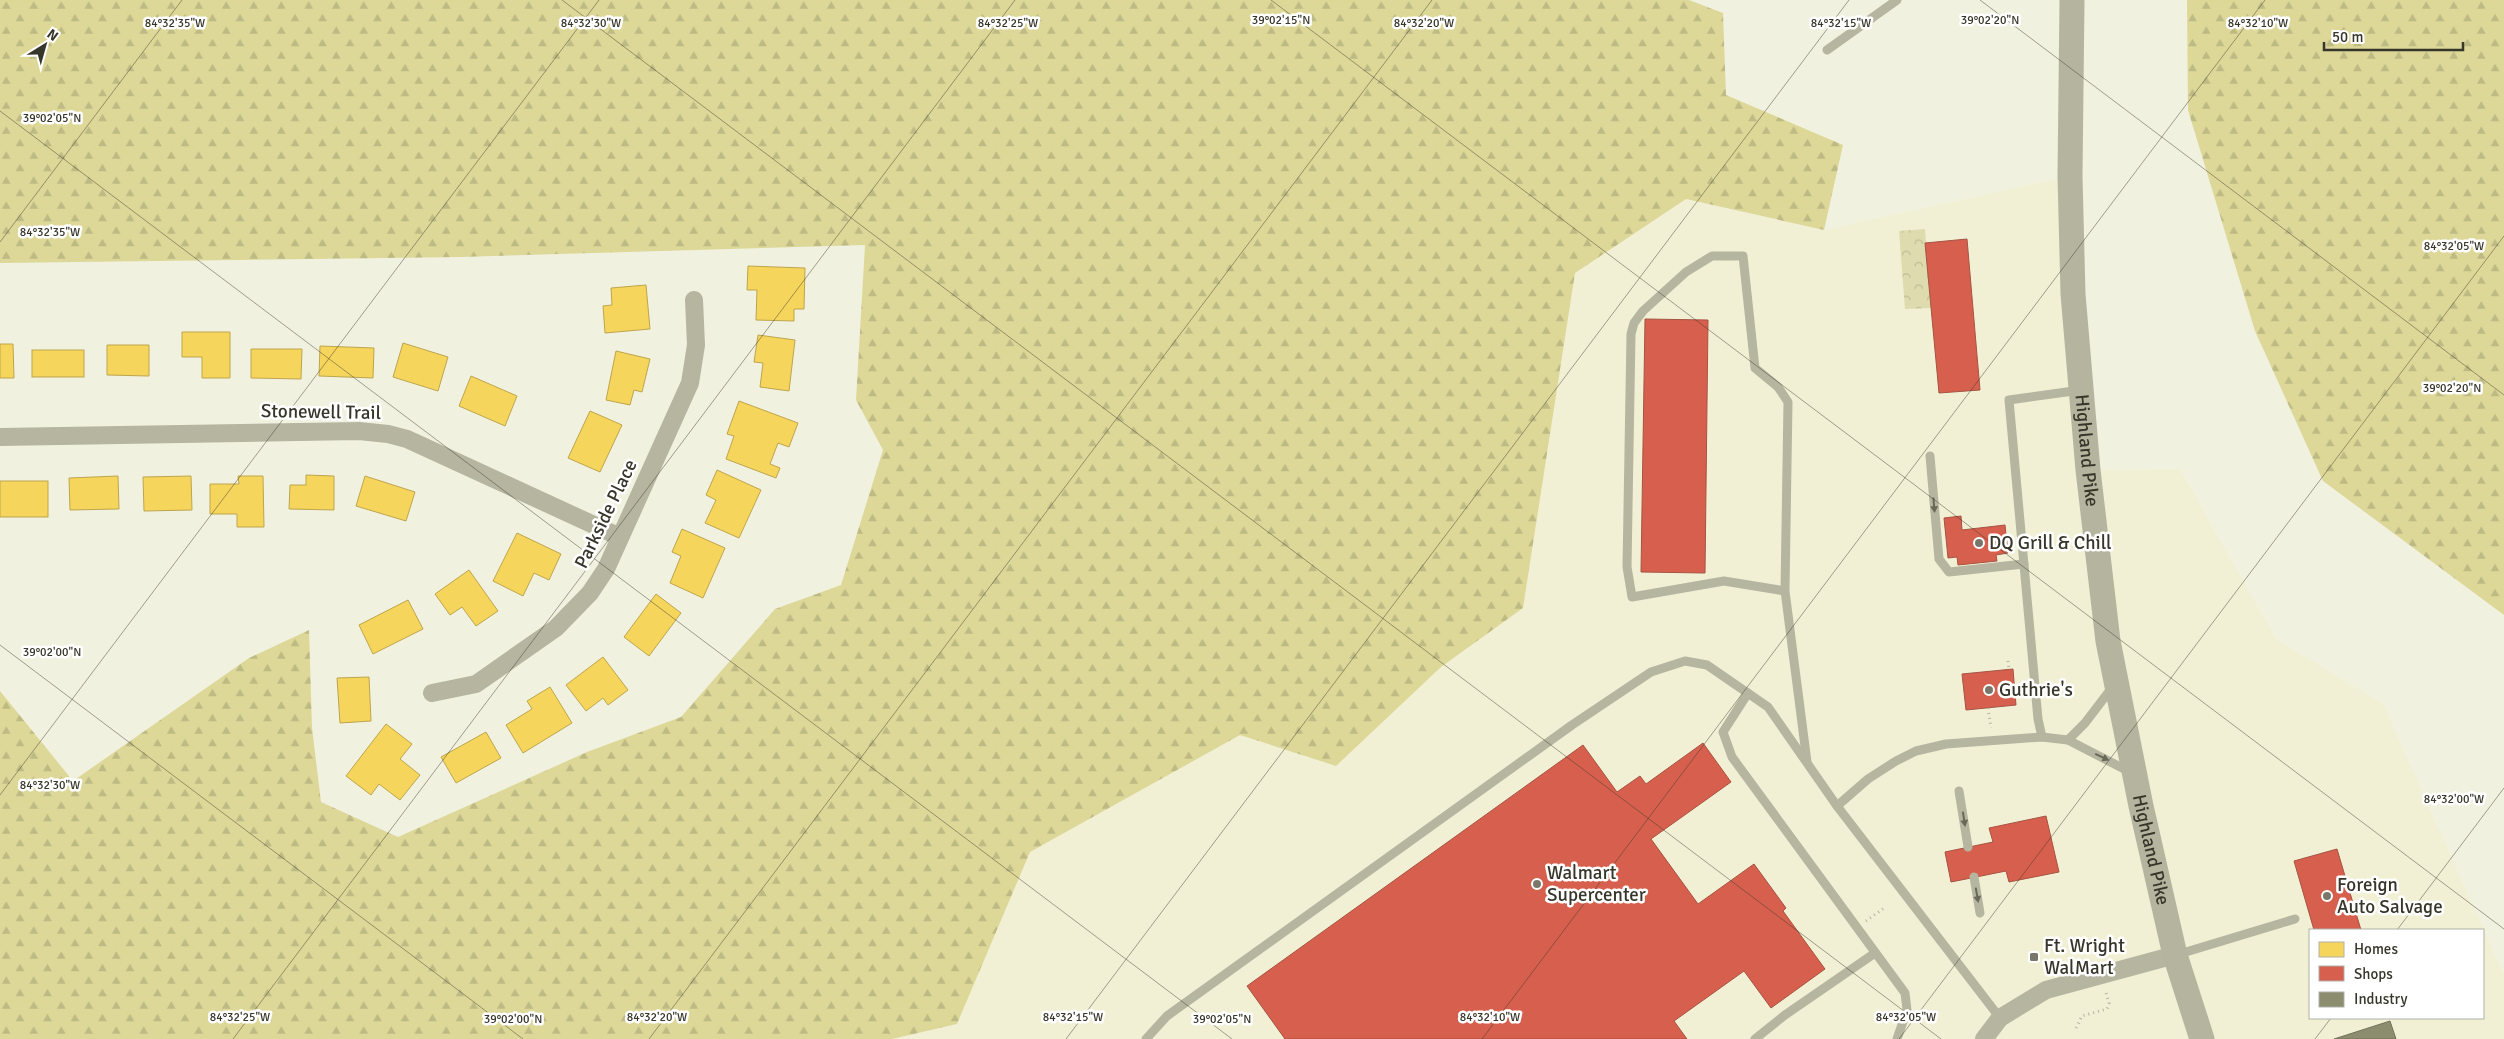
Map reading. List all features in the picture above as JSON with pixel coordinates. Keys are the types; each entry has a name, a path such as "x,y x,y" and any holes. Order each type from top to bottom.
{"main road":[{"name":"Highland Pike","path":"2069,1 2073,294 2081,390 2108,641 2115,683 2175,955 2202,1039"}],"street":[{"name":"Parkside Place","path":"432,693 476,684 556,628 590,593 606,569 690,383 696,345 694,300"},
{"name":"Stonewell Trail","path":"0,437 359,430 388,434 407,440 620,537"},
{"path":"1984,1039 2000,1018 2046,990 2175,955"}],"lane":[{"path":"1827,50 1897,0"},
{"path":"1785,590 1724,581 1632,597 1627,567 1631,334 1634,323 1643,311 1686,272 1712,256 1743,256 1755,368 1778,387 1788,402 1785,590 1808,765"},
{"path":"2042,737 2038,719 2008,400 2081,390"},
{"path":"1930,456 1939,559 1950,572 2024,564"},
{"path":"1146,1039 1167,1016 1564,731 1651,672 1685,661 1706,665 1768,707 1837,806 2000,1018"},
{"path":"2068,740 2085,723 2115,683"},
{"path":"1748,693 1723,732 1732,757 1905,993 1907,1010 1897,1039"},
{"path":"1837,806 1868,779 1916,751 1946,744 2042,737 2068,740 2135,775"},
{"path":"1959,791 1968,847"},
{"path":"1974,878 1980,913"},
{"path":"2175,955 2295,919"},
{"path":"1755,1039 1785,1015 1875,953"}],"path":[{"path":"2008,661 2009,670"},
{"path":"1988,708 1991,729"},
{"path":"1865,922 1884,908"},
{"path":"2076,1028 2082,1016 2107,1009 2109,1003 2106,993"}],"shaded area":[{"path":"2070,176 2088,470 2180,469 2276,639 2383,704 2483,929 2309,929 2309,1019 2484,1019 2484,930 2504,975 2504,1039 892,1039 957,1024 1030,852 1240,735 1336,766 1441,667 1523,608 1575,273 1686,199 1824,230"}],"green space":[{"path":"0,0 1689,0 1723,13 1726,95 1843,145 1824,230 1686,199 1575,273 1523,608 1441,667 1336,766 1240,735 1030,852 957,1024 892,1039 0,1039 0,691 73,781 249,658 309,630 312,728 321,802 398,837 587,752 681,717 775,609 841,585 883,450 856,400 865,245 461,257 0,263"},
{"path":"2187,0 2504,0 2504,615 2323,481 2255,331 2188,110"},
{"path":"1925,229 1931,308 1905,309 1899,231"}],"building: Homes":[{"path":"748,266 805,268 804,309 794,309 794,321 756,320 757,290 747,290"},
{"path":"646,285 650,329 605,333 603,306 612,305 611,288"},
{"path":"182,332 230,332 230,378 202,378 202,357 182,357"},
{"path":"758,335 795,340 789,391 760,387 763,363 754,362"},
{"path":"403,343 448,357 438,391 393,377"},
{"path":"0,344 13,344 14,378 0,378"},
{"path":"107,345 149,345 149,376 107,375"},
{"path":"320,346 374,348 373,378 319,376"},
{"path":"251,349 302,349 301,379 251,378"},
{"path":"32,350 84,350 84,377 32,377"},
{"path":"616,351 650,359 642,392 634,390 630,405 606,400"},
{"path":"471,376 517,396 505,426 459,406"},
{"path":"739,401 798,423 789,447 778,443 770,464 780,468 776,478 726,459 734,436 727,434"},
{"path":"590,411 622,425 600,472 568,458"},
{"path":"717,470 761,490 739,538 705,523 716,500 706,495"},
{"path":"306,475 334,476 334,510 289,509 290,485 306,485"},
{"path":"118,476 119,509 70,510 69,478"},
{"path":"191,476 192,510 144,511 143,477"},
{"path":"238,476 263,476 264,527 237,527 237,514 210,514 210,484 239,484"},
{"path":"365,476 415,492 406,521 356,506"},
{"path":"0,481 48,481 48,517 0,517"},
{"path":"682,529 725,548 703,598 670,583 681,556 672,552"},
{"path":"517,533 561,554 549,580 534,573 523,596 493,581"},
{"path":"469,570 498,611 476,626 462,607 450,615 435,594"},
{"path":"656,594 681,613 649,656 624,637"},
{"path":"408,600 423,629 373,654 359,625"},
{"path":"603,657 628,690 608,705 603,698 586,711 566,685"},
{"path":"369,677 371,721 340,723 337,678"},
{"path":"550,687 572,723 523,753 506,725 532,709 527,701"},
{"path":"386,724 412,744 400,759 420,775 400,800 379,784 371,795 346,776"},
{"path":"486,732 501,758 456,783 441,757"}],"building: Shops":[{"path":"1967,239 1980,390 1939,393 1925,243"},
{"path":"1645,319 1708,320 1705,573 1641,572"},
{"path":"1961,516 1962,530 2005,525 2008,553 1996,555 1997,561 1958,565 1957,557 1948,558 1944,518"},
{"name":"Guthrie's","path":"2013,669 2016,705 1966,710 1962,674"},
{"name":"Walmart Supercenter","path":"1703,743 1731,782 1651,839 1698,904 1754,864 1786,908 1783,911 1825,969 1771,1008 1744,971 1674,1021 1687,1039 1285,1039 1247,986 1583,745 1617,792 1640,776 1646,784"},
{"path":"2046,816 2059,872 2009,882 2006,871 1951,882 1945,852 1993,842 1989,828"},
{"name":"Foreign Auto Salvage","path":"2337,849 2361,929 2314,929 2294,861"}],"building: Industry":[{"path":"2390,1021 2396,1039 2334,1039"}],"place":[{"name":"DQ Grill & Chill","path":"1979,543"},
{"name":"Guthrie's","path":"1989,690"},
{"name":"Walmart Supercenter","path":"1537,884"},
{"name":"Foreign Auto Salvage","path":"2327,896"},
{"name":"Ft. Wright WalMart","path":"2034,957"}]}
